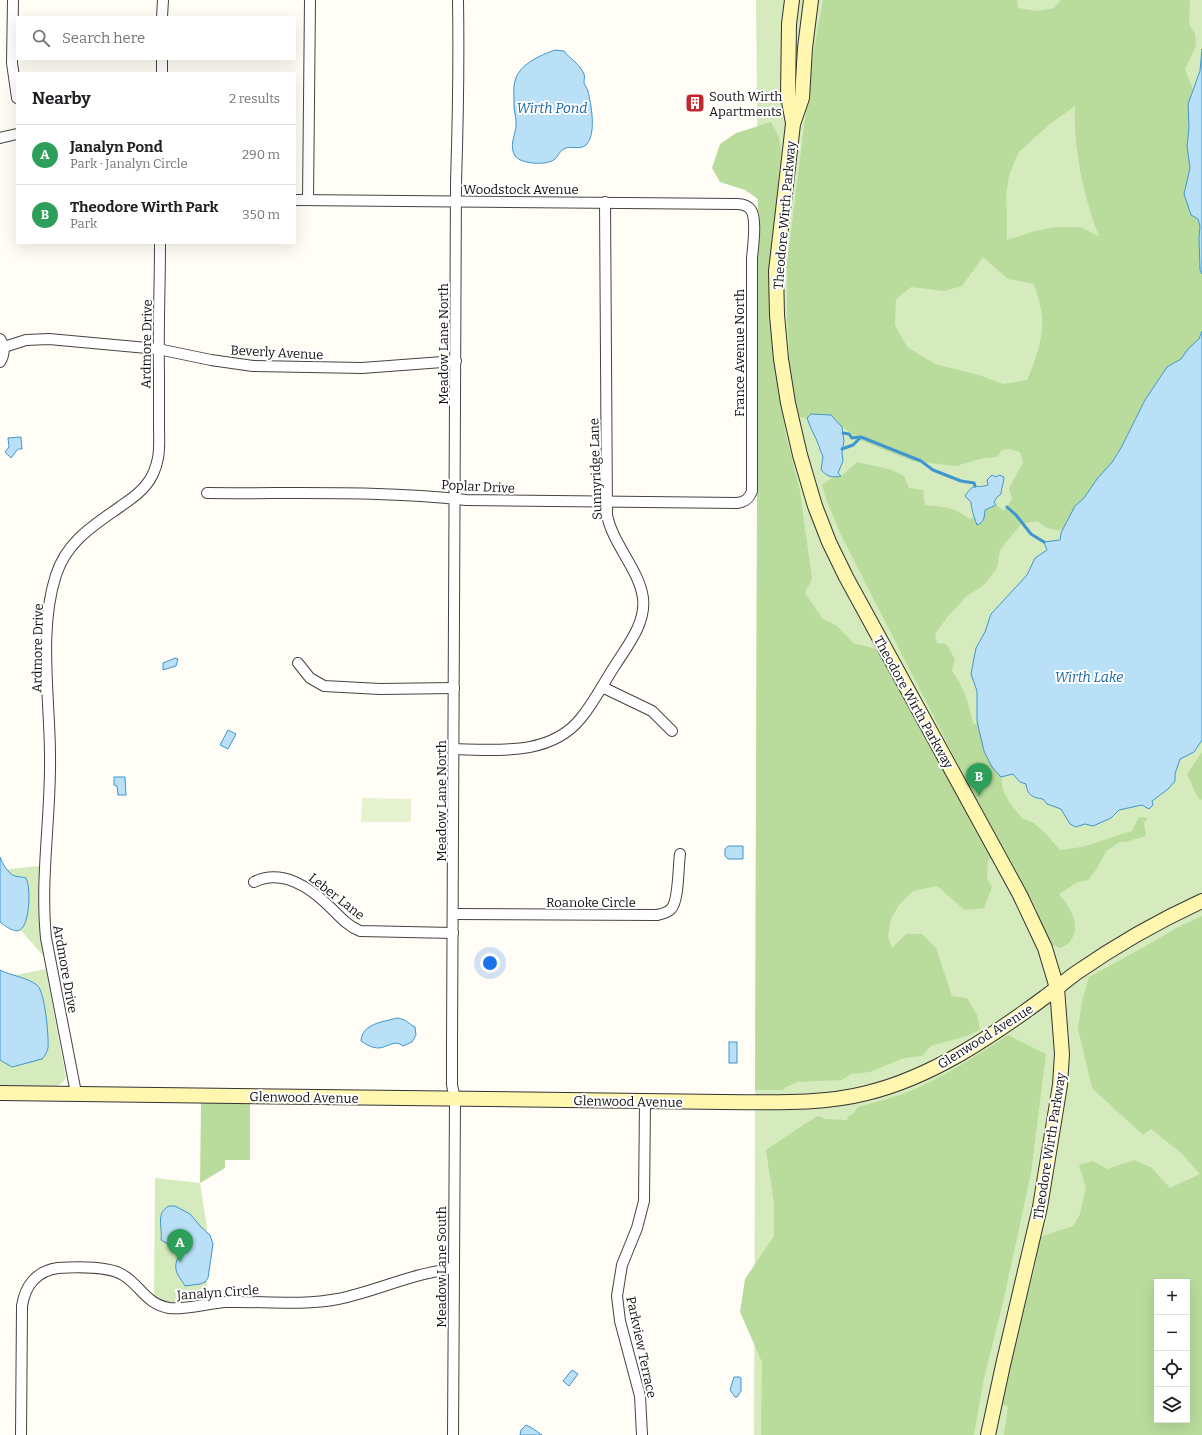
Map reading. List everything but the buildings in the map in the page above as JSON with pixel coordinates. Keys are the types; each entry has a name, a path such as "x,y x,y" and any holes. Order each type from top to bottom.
{"street":[{"path":"13,0 12,64 16,91"},
{"path":"162,16 163,0"},
{"path":"308,200 310,0"},
{"name":"Meadow Lane North","path":"453,933 456,201 459,58 458,0"},
{"name":"Theodore Wirth Parkway","path":"792,0 789,24 788,96 793,124"},
{"name":"Theodore Wirth Parkway","path":"811,0 805,48 802,98 793,124 776,271 777,315 781,359 788,403 800,455 815,506 829,542 864,612 1020,895 1045,948 1057,988 1062,1054 1060,1085 1040,1207 988,1435"},
{"path":"162,60 162,72"},
{"path":"0,138 16,134"},
{"name":"Woodstock Avenue","path":"296,200 737,204 746,207"},
{"name":"Sunnyridge Lane","path":"454,749 523,748 544,744 567,732 581,719 636,632 640,623 643,597 636,578 608,524 607,515 605,202"},
{"name":"France Avenue North","path":"746,207 750,209 753,214 754,223 752,271 752,491 747,500"},
{"name":"Ardmore Drive","path":"76,1093 47,945 44,920 44,883 50,757 47,662 48,613 52,588 57,573 62,560 71,546 88,530 140,492 147,484 156,466 159,448 158,349 160,244"},
{"name":"Beverly Avenue","path":"2,343 35,338 158,349 225,363 253,366 362,368 456,361"},
{"path":"0,362 3,357 2,343"},
{"name":"Poplar Drive","path":"207,493 366,493 466,500 606,502 737,503 747,500"},
{"path":"298,663 310,678 324,686 380,689 454,688"},
{"path":"602,687 652,711 661,718 672,731"},
{"name":"Roanoke Circle","path":"453,914 657,916 670,910 675,901 680,854"},
{"name":"Leber Lane","path":"254,882 261,879 276,877 298,883 318,895 352,928 360,931 453,933"},
{"name":"Glenwood Avenue","path":"0,1092 645,1101 804,1101 831,1099 867,1093 897,1083 937,1066 975,1045 1075,974 1153,925 1202,901"},
{"path":"453,933 452,1085 455,1099"},
{"name":"Meadow Lane South","path":"453,1435 455,1099"},
{"name":"Parkview Terrace","path":"642,1435 640,1396 620,1320 617,1296 622,1265 637,1228 644,1202 645,1101"},
{"name":"Janalyn Circle","path":"20,1435 22,1306 25,1293 31,1282 38,1275 47,1270 58,1268 91,1269 116,1272 128,1278 153,1302 161,1306 178,1308 225,1302 308,1302 338,1299 414,1277 454,1268"}],"green space":[{"path":"756,0 1202,0 1202,1435 754,1435 758,215"},
{"path":"823,0 1017,0 1018,8 1037,11 1054,8 1061,0 1190,0 1189,24 1195,34 1196,46 1185,69 1193,90 1188,104 1189,128 1187,146 1190,168 1184,194 1200,226 1199,238 1200,270 1202,274 1202,331 1199,339 1188,349 1181,359 1167,367 1145,400 1113,461 1097,479 1084,498 1075,506 1064,529 1050,529 1037,521 1021,524 1000,550 997,568 984,585 967,596 949,615 935,634 937,643 946,644 955,659 952,671 966,696 973,723 978,725 984,751 992,767 1001,777 1003,790 1009,802 1022,818 1034,823 1060,850 1082,847 1132,831 1139,817 1148,818 1144,823 1146,836 1120,842 1107,850 1096,870 1088,880 1078,882 1059,894 1067,904 1075,922 1074,934 1068,944 1061,948 1048,943 1036,908 964,776 841,535 826,499 822,485 832,478 841,476 857,462 892,470 904,476 909,488 923,490 925,505 954,510 969,519 976,517 976,522 985,509 996,505 1004,511 1012,499 1009,488 1023,463 1020,452 1010,449 1002,450 997,457 984,458 956,466 912,461 862,441 842,427 831,415 811,414 807,418 799,417 791,384 787,317 787,263 813,54","holes":["1075,106 1076,138 1084,189 1099,236 1080,227 1056,227 1035,231 1007,240 1006,197 1009,175 1019,152 1051,123","983,257 1008,279 1034,284 1041,309 1042,333 1027,380 1003,384 979,375 935,364 907,347 895,325 896,299 911,287 944,291 962,286"]},
{"path":"771,122 779,137 781,151 770,265 772,327 779,392 786,435 800,491 812,579 805,593 823,619 837,626 853,643 887,652 999,855 988,860 987,878 992,887 984,908 965,910 937,886 913,891 899,905 891,919 888,936 892,948 906,934 922,934 936,948 952,996 967,998 977,1015 980,1029 970,1035 931,1046 922,1056 904,1058 870,1072 851,1074 842,1080 798,1082 784,1088 783,1090 755,1090 758,199 745,190 720,182 712,168 720,144 736,133"},
{"path":"1202,752 1202,800 1198,798 1187,774"},
{"path":"362,798 411,799 411,822 361,822"},
{"path":"39,866 39,923 45,958 0,906 0,870"},
{"path":"1202,916 1202,1435 1004,1435 1008,1406 1001,1404 1015,1339 1035,1268 1040,1237 1073,1226 1080,1214 1086,1188 1079,1165 1093,1161 1107,1169 1135,1160 1152,1168 1170,1188 1200,1174 1181,1153 1151,1129 1143,1135 1092,1088 1078,1029 1082,1001 1089,977 1180,926"},
{"path":"46,969 66,1078 57,1086 0,1086 0,978"},
{"path":"1008,1035 1046,1054 1031,1173 1004,1298 984,1378 974,1435 761,1435 762,1362 740,1312 745,1279 774,1236 774,1204 766,1150 818,1116 826,1119 847,1120 848,1116 853,1114 858,1107 897,1096 926,1084 954,1069"},
{"path":"201,1103 250,1103 250,1160 225,1160 225,1168 200,1183"},
{"path":"155,1178 200,1183 207,1228 207,1298 173,1303 160,1300 154,1296"}],"water":[{"path":"1202,49 1202,274 1200,270 1200,226 1198,219 1191,215 1184,194 1190,168 1187,146 1189,128 1188,104 1200,71"},
{"name":"Wirth Pond","path":"555,50 564,51 580,67 584,74 584,83 588,91 592,111 591,134 586,145 564,149 555,159 546,163 523,161 515,156 512,148 516,123 514,83 517,75 526,65 531,61"},
{"name":"Wirth Lake","path":"1202,331 1202,740 1194,752 1180,759 1175,774 1175,781 1168,789 1152,801 1153,805 1149,809 1142,805 1119,810 1111,818 1093,826 1085,824 1076,827 1070,824 1061,809 1047,804 1043,799 1036,798 1031,795 1026,784 1020,782 1013,774 1001,777 992,767 984,751 977,721 977,691 971,674 976,648 985,632 991,614 1027,575 1035,558 1047,550 1044,542 1060,540 1061,533 1075,506 1084,498 1097,479 1113,461 1145,400 1167,367 1181,359 1188,349 1199,339"},
{"path":"811,414 831,415 842,427 844,441 842,453 843,461 838,473 841,476 830,476 821,470 823,456 807,418"},
{"path":"21,437 22,449 18,449 11,458 5,452 9,447 8,438"},
{"path":"992,475 996,477 999,475 1004,477 1001,494 994,502 996,505 985,510 983,521 977,525 972,511 971,502 965,496 973,487 988,485 987,480"},
{"path":"175,658 178,659 176,666 163,670 163,663"},
{"path":"228,730 236,734 228,749 220,745"},
{"path":"114,777 125,777 126,795 118,795 117,786 114,785"},
{"path":"728,846 743,846 743,859 728,859 725,856 725,849"},
{"path":"0,857 4,866 12,875 26,878 28,883 28,913 26,921 18,931 10,929 0,922"},
{"path":"0,970 28,980 37,985 40,989 46,1015 48,1043 47,1051 42,1059 12,1067 0,1060"},
{"path":"397,1018 405,1020 415,1027 416,1035 412,1042 403,1046 394,1043 379,1048 370,1046 361,1041 362,1035 369,1027 380,1022"},
{"path":"729,1042 737,1042 737,1063 729,1063"},
{"path":"169,1206 175,1206 190,1214 210,1235 213,1244 208,1278 205,1282 185,1286 176,1269 176,1262 178,1258 174,1249 161,1240 160,1221 162,1213"},
{"path":"572,1370 578,1374 569,1386 563,1381"},
{"path":"734,1377 741,1378 741,1391 737,1397 735,1397 730,1390"},
{"path":"526,1425 542,1435 520,1435 521,1430"}],"waterway":[{"path":"843,433 849,434 852,438 861,437"},
{"path":"842,449 853,445 861,437 921,461 933,470 961,481 974,483 975,486"},
{"path":"1007,507 1016,515 1031,534 1044,542"}],"place":[{"name":"South Wirth Apartments","path":"695,103"},
{"name":"Theodore Wirth Park","path":"979,796"},
{"name":"Janalyn Pond","path":"180,1262"}]}
